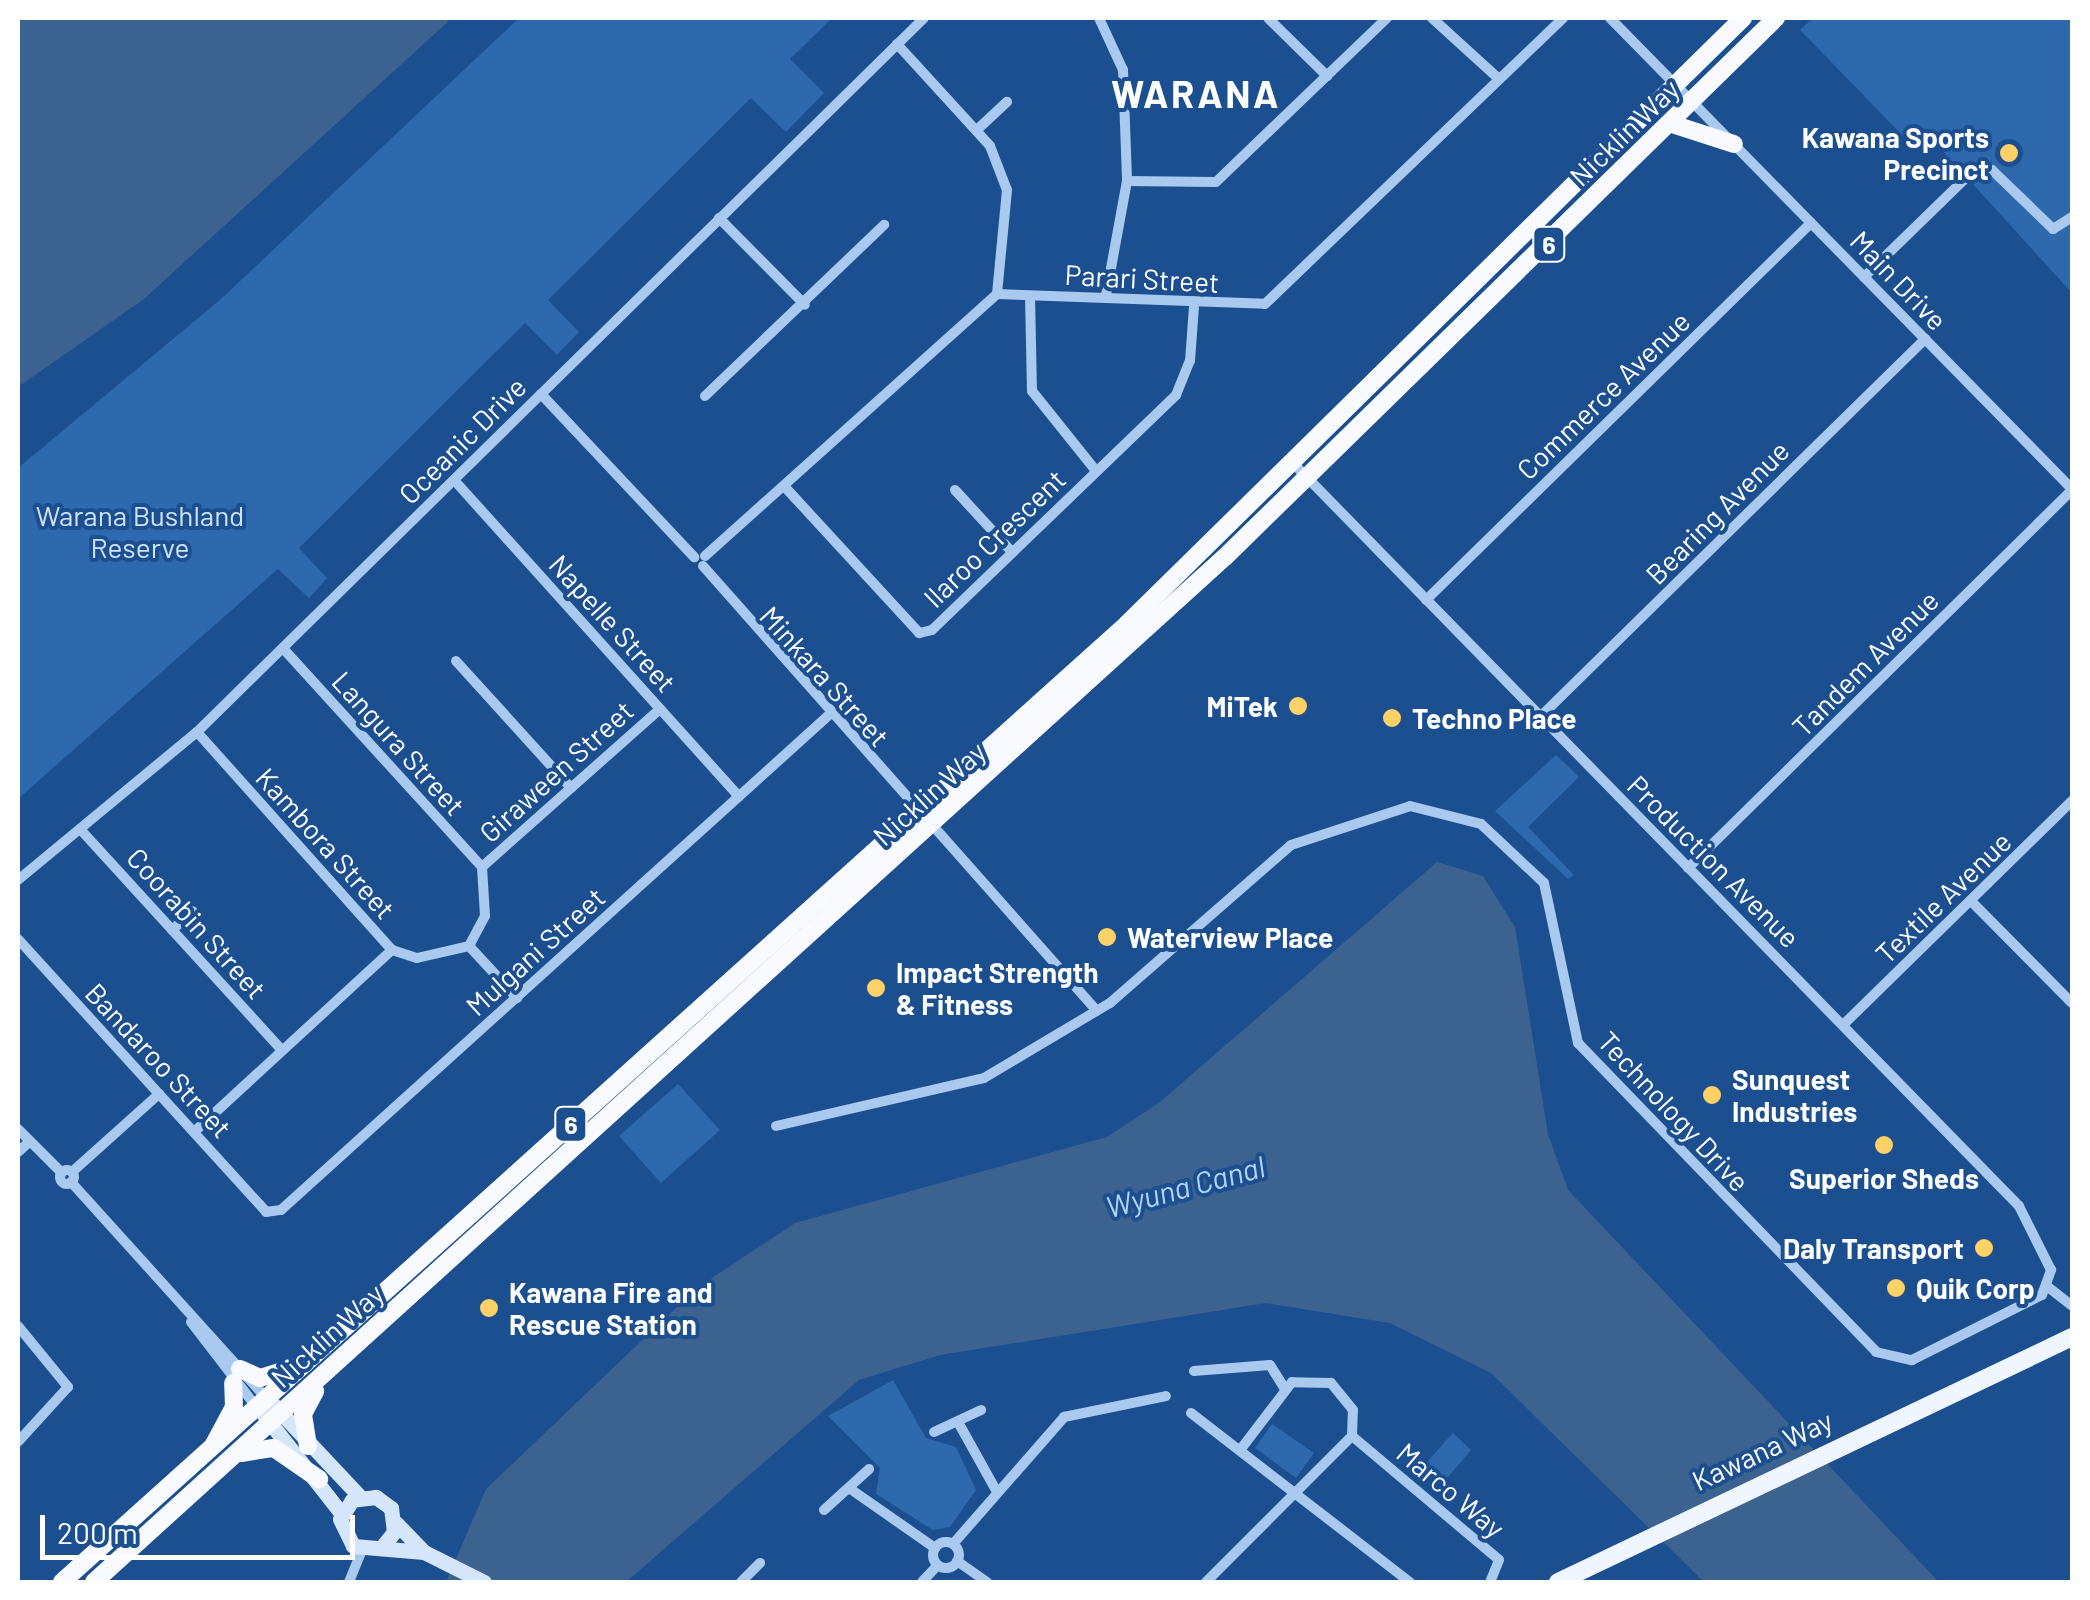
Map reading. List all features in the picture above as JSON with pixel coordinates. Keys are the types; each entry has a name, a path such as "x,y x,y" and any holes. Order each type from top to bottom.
{"highway":[{"name":"Nicklin Way","path":"94,1582 236,1455 270,1412 1292,462 1743,18"},
{"name":"Nicklin Way","path":"315,1370 932,829 1308,479 1776,18"},
{"path":"1672,124 1734,144"},
{"path":"211,1452 234,1407 237,1376 260,1378 315,1370 303,1414 308,1446"},
{"name":"Nicklin Way","path":"62,1582 211,1452 270,1412"},
{"path":"236,1455 274,1448 319,1479"}],"main road":[{"name":"Kawana Way","path":"1992,1372 2072,1326"},
{"name":"Kawana Way","path":"1558,1582 1646,1535 2072,1337"},
{"path":"270,1412 360,1496 384,1500 396,1522 424,1552 484,1582"},
{"path":"270,1412 342,1514 343,1535 362,1550 424,1552"},
{"path":"342,1514 360,1496"},
{"path":"380,1548 396,1522"}],"street":[{"name":"Oceanic Drive","path":"18,880 197,732 924,18"},
{"path":"1099,18 1123,70 1127,182 1106,295"},
{"path":"1268,18 1328,76"},
{"path":"1127,182 1216,182 1387,18"},
{"path":"1432,18 1499,79"},
{"name":"Parari Street","path":"998,294 1106,295 1194,307 1265,304 1563,18"},
{"name":"Main Drive","path":"1610,18 2072,490"},
{"path":"701,560 998,294 1007,190 980,126 897,44"},
{"path":"980,126 1007,102"},
{"path":"1864,277 1975,169 1992,170 2052,229 2072,217"},
{"path":"720,218 805,306"},
{"name":"Commerce Avenue","path":"1426,600 1811,223"},
{"path":"705,396 805,306 884,225"},
{"path":"1030,296 1032,391 1096,471"},
{"name":"Ilaroo Crescent","path":"784,486 919,632 1012,552 1176,394 1190,362 1194,307"},
{"name":"Bearing Avenue","path":"1540,717 1925,339"},
{"name":"Minkara Street","path":"541,394 701,560 829,715 1097,1011"},
{"name":"Production Avenue","path":"1292,462 2019,1206 2051,1270 2048,1287"},
{"name":"Napelle Street","path":"454,480 739,797"},
{"path":"956,490 1012,552"},
{"name":"Tandem Avenue","path":"1688,868 2072,490"},
{"name":"Langura Street","path":"282,648 482,867"},
{"path":"456,661 570,788"},
{"name":"Giraween Street","path":"482,867 660,708"},
{"name":"Mulgani Street","path":"266,1212 281,1210 829,715"},
{"name":"Kambora Street","path":"197,732 392,950 417,958 468,946"},
{"name":"Textile Avenue","path":"1844,1024 2072,801"},
{"name":"Technology Drive","path":"776,1126 955,1090 1097,1011 1300,839 1390,806 1455,814 1500,839 1544,883 1556,911 1571,1025 1590,1058 1876,1352 1912,1360 2035,1302 2048,1287"},
{"name":"Coorabin Street","path":"80,829 280,1048"},
{"path":"482,867 485,916 468,946 517,998"},
{"path":"1972,902 2072,1004"},
{"path":"172,930 193,911"},
{"name":"Bandaroo Street","path":"18,939 266,1212"},
{"path":"195,1131 280,1048 392,950"},
{"path":"69,1176 160,1094"},
{"path":"18,1129 69,1176 270,1412"},
{"path":"18,1152 29,1142"},
{"path":"2048,1287 2072,1306"},
{"path":"18,1326 68,1387 18,1442"},
{"path":"1194,1371 1270,1365 1285,1389"},
{"path":"1206,1582 1352,1436 1352,1410 1331,1383 1285,1389 1242,1449"},
{"path":"935,1548 952,1544 1064,1416 1166,1396"},
{"path":"934,1432 981,1410"},
{"path":"1191,1414 1300,1490 1410,1582"},
{"path":"958,1422 998,1492"},
{"name":"Marco Way","path":"1352,1436 1499,1560 1490,1582"},
{"path":"824,1510 869,1468"},
{"path":"850,1488 935,1548 938,1565"},
{"path":"952,1544 957,1561 988,1582"},
{"path":"349,1582 362,1550"},
{"path":"922,1582 938,1565 957,1561"},
{"path":"741,1582 760,1563"}],"green space":[{"name":"Warana Bushland Reserve","path":"519,18 832,18 790,59 824,93 786,132 751,98 548,300 579,332 557,355 525,323 299,548 327,578 309,598 278,569 18,799 18,468 221,299"},
{"name":"Kawana Sports Precinct","path":"1813,18 2072,18 2072,293 1920,126 1906,139 1800,30"},
{"path":"1556,755 1579,777 1528,827 1574,875 1568,879 1495,811"},
{"path":"678,1084 720,1130 661,1183 619,1136"},
{"path":"893,1380 926,1438 956,1447 976,1490 950,1527 933,1530 876,1494 880,1468 828,1416"},
{"path":"1272,1424 1314,1453 1296,1478 1255,1448"},
{"path":"1453,1433 1471,1450 1437,1490 1416,1474"}],"water":[{"path":"18,18 452,18 144,299 18,387"},
{"name":"Wyuna Canal","path":"1437,862 1483,876 1515,927 1548,1134 1568,1190 1939,1582 1704,1582 1491,1373 1390,1323 1266,1303 940,1355 859,1380 626,1582 446,1582 486,1489 697,1288 795,1223 1107,1137 1160,1102"}],"place":[{"name":"Kawana Sports Precinct","path":"2009,153"},
{"name":"MiTek","path":"1298,706"},
{"name":"Techno Place","path":"1392,718"},
{"name":"Waterview Place","path":"1107,937"},
{"name":"Impact Strength & Fitness","path":"876,988"},
{"name":"Sunquest Industries","path":"1712,1095"},
{"name":"Superior Sheds","path":"1884,1145"},
{"name":"Daly Transport","path":"1984,1248"},
{"name":"Quik Corp","path":"1896,1288"},
{"name":"Kawana Fire and Rescue Station","path":"489,1308"}],"district":[{"name":"WARANA","path":"1196,94"}]}
